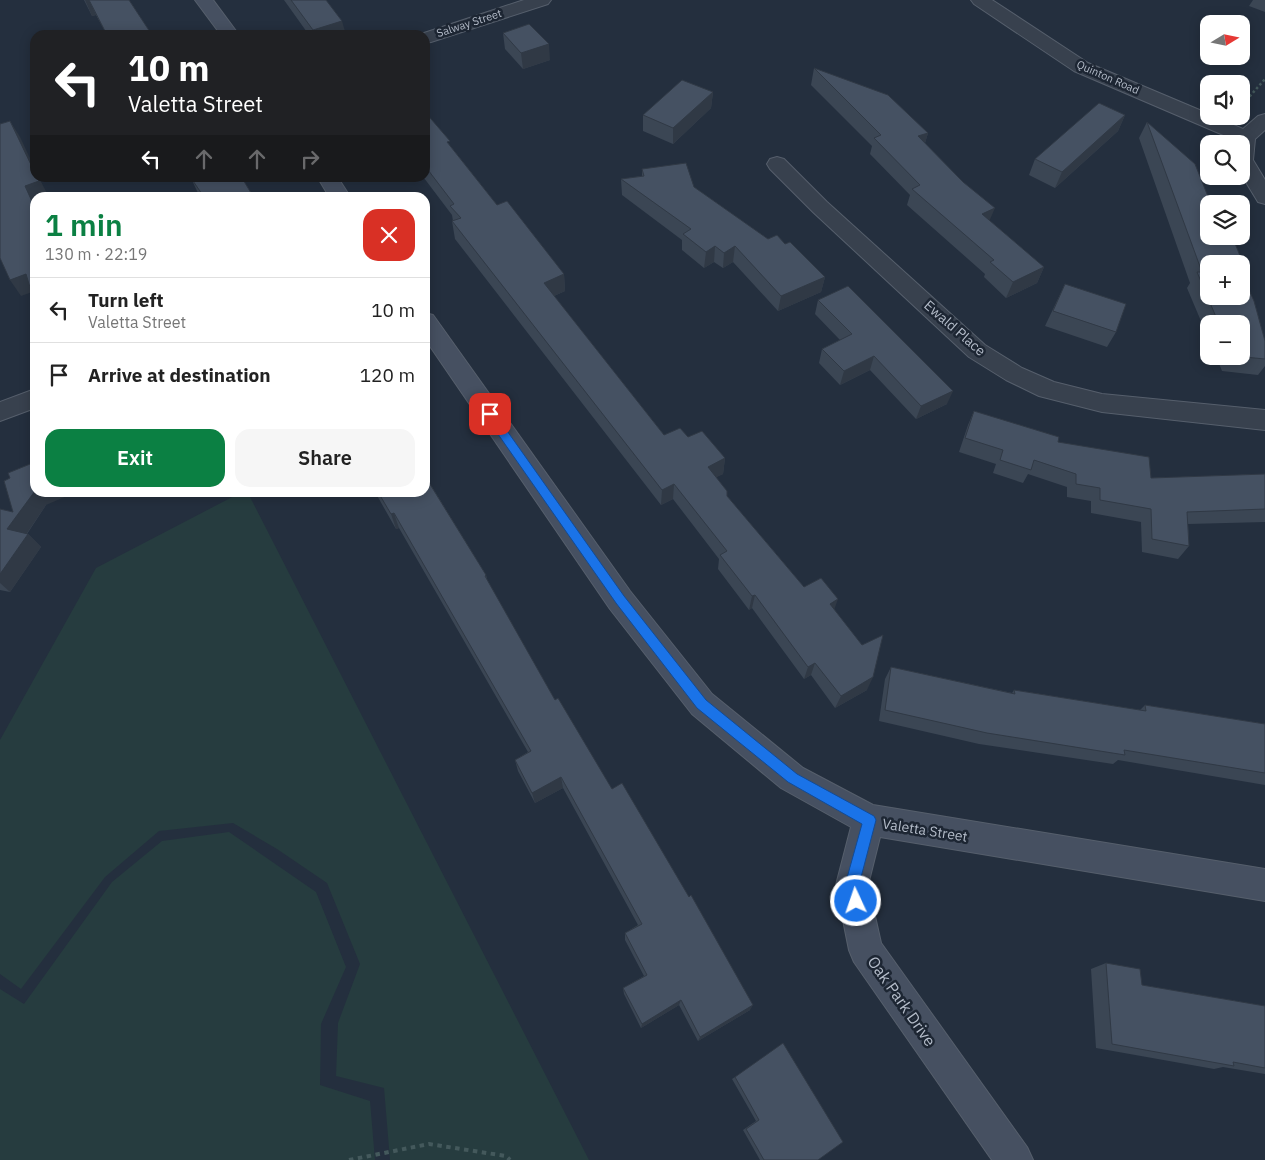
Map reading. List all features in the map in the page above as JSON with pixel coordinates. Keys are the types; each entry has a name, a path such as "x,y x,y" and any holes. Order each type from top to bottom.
{"street":[{"path":"204,0 226,30"},
{"name":"Salway Street","path":"430,36 542,0"},
{"name":"Quinton Road","path":"980,0 1081,67 1243,135"},
{"path":"1246,135 1265,120"},
{"name":"Ewald Place","path":"777,164 820,207 977,351 1014,374 1048,390 1102,403 1265,420"},
{"path":"1250,172 1265,197"},
{"name":"Valetta Street","path":"430,328 620,600 702,704 792,778 869,820 1265,885"},
{"path":"0,412 30,400"},
{"name":"Oak Park Drive","path":"869,820 852,885 866,950 1014,1160"}],"path":[{"path":"1250,96 1265,79"},
{"path":"349,1160 429,1144 506,1156 510,1160"}],"green space":[{"path":"232,497 250,497 589,1160 390,1160 384,1088 336,1076 338,1023 360,964 327,883 277,849 233,823 159,831 105,877 21,989 0,974 0,740 96,568"},
{"path":"229,832 316,892 346,967 321,1024 320,1085 370,1101 375,1160 0,1160 0,989 24,1004 112,882 162,841"}],"building":[{"path":"89,0 129,0 149,30 104,30"},
{"path":"291,0 326,0 342,21 313,30"},
{"path":"529,24 549,44 521,53 503,33"},
{"path":"814,68 888,95 928,133 918,136 963,182 995,208 982,214 1044,267 1013,282 990,262 994,260 912,189 920,185 874,138 881,135"},
{"path":"682,80 713,92 673,128 643,115"},
{"path":"1099,103 1125,115 1062,172 1035,159"},
{"path":"430,118 450,141 447,142 497,205 507,201 564,274 544,283 664,435 680,428 688,437 702,431 725,458 708,467 727,491 727,496 804,587 821,578 838,599 830,604 862,645 883,635 873,677 841,696 815,663 808,667 755,595 752,596 720,555 727,551 674,484 662,490 452,221 461,218 450,206 454,204 430,173"},
{"path":"10,121 30,163 30,182 36,182 25,186 30,197 30,287 26,274 10,280 0,258 0,124"},
{"path":"1147,122 1195,164 1200,176 1200,185 1203,185 1207,195 1200,195 1200,245 1236,245 1240,255 1200,255 1200,267"},
{"path":"686,163 694,187 768,239 777,235 785,244 790,242 825,277 781,296 735,246 724,253 715,246 706,252 683,234 691,229 621,179 644,176 642,169"},
{"path":"194,182 244,182 250,192 201,192"},
{"path":"1065,284 1126,304 1116,332 1053,311"},
{"path":"848,286 953,391 921,406 874,356 844,371 822,349 852,334 818,300"},
{"path":"1250,292 1265,341 1265,359 1250,358 1250,315 1215,315 1211,305 1250,305"},
{"path":"974,411 1059,437 1058,442 1149,457 1151,478 1265,474 1265,509 1187,512 1189,546 1152,539 1151,509 1100,500 1100,488 1076,484 1076,474 1034,460 1031,470 1000,460 1003,450 965,438"},
{"path":"30,464 31,497 7,529 28,534 0,574 0,509 13,512 4,481 10,478 8,473"},
{"path":"430,484 486,575 555,700 558,698 612,789 622,783 689,897 691,895 753,1005 700,1037 681,1000 642,1024 623,988 647,975 625,933 642,924 561,777 532,793 515,760 531,751 394,513 391,514 381,497 430,497"},
{"path":"891,667 1015,694 1014,690 1146,711 1145,705 1265,724 1265,773 1124,750 1125,755 987,733 885,710"},
{"path":"1106,963 1140,969 1142,985 1265,1006 1265,1068 1233,1062 1234,1066 1112,1044"},
{"path":"783,1043 843,1142 818,1160 764,1160 746,1129 759,1120 735,1077"}],"route":[{"path":"490,414 620,600 702,704 792,778 869,820 852,885 856,901"}]}
